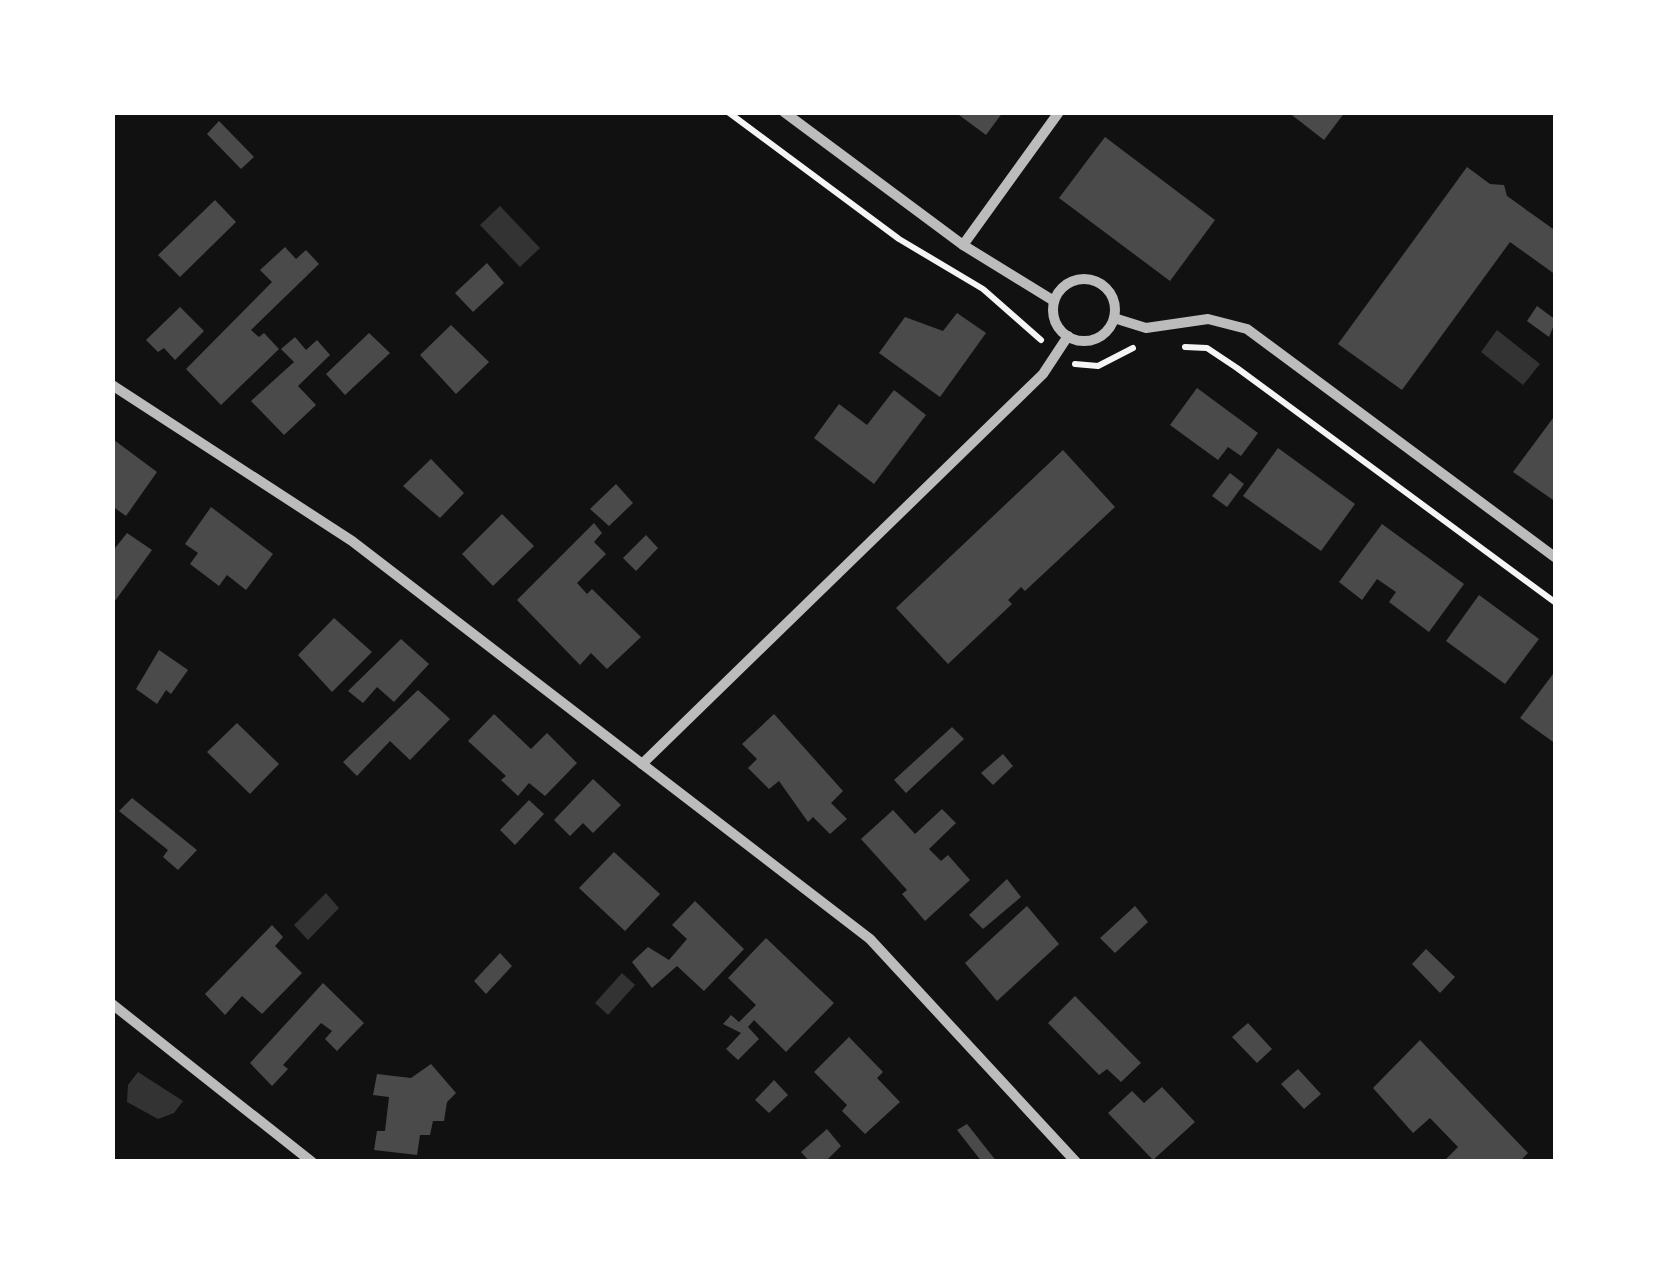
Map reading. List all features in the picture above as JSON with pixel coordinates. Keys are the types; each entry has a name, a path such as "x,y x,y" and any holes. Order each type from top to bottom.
{"street":[{"path":"784,112 963,245 1054,301"},
{"path":"963,245 1058,112"},
{"path":"1076,279 1098,281 1113,297 1114,318 1096,339 1068,336 1055,321 1054,301 1059,291 1076,279"},
{"path":"1114,318 1146,328 1208,320 1247,329 1556,558"},
{"path":"642,764 1043,374 1068,336"},
{"path":"112,384 352,541 870,939 1076,1162"},
{"path":"112,1004 312,1162"}],"path":[{"path":"728,112 899,239 983,289 1031,327 1056,355 1078,366 1098,366 1123,350 1147,346"},
{"path":"1169,346 1207,348 1556,603"}],"shaded area":[{"path":"500,206 540,248 520,267 480,225"},
{"path":"1497,330 1540,364 1523,385 1481,352"},
{"path":"326,893 339,908 308,940 294,925"},
{"path":"622,973 635,985 608,1015 595,1003"},
{"path":"138,1072 183,1101 174,1113 158,1119 127,1102 128,1085"}],"building":[{"path":"955,112 1003,112 986,135"},
{"path":"1288,112 1345,112 1324,140"},
{"path":"219,121 254,157 241,169 207,134"},
{"path":"1105,137 1215,220 1170,281 1059,198"},
{"path":"1467,167 1490,184 1504,185 1507,196 1556,231 1556,275 1510,242 1402,390 1338,344"},
{"path":"215,200 236,222 180,277 158,255"},
{"path":"285,247 296,259 306,250 319,264 251,330 259,337 264,333 279,349 221,405 186,369 272,282 260,270"},
{"path":"487,263 504,283 473,312 455,293"},
{"path":"1537,306 1556,320 1549,337 1527,321"},
{"path":"180,307 204,331 175,360 164,348 158,352 146,340"},
{"path":"957,313 986,333 940,397 879,353 905,317 943,331"},
{"path":"451,325 489,362 456,394 420,355"},
{"path":"369,333 390,353 345,395 326,374"},
{"path":"295,337 306,350 317,340 330,355 298,386 316,405 284,435 251,401 294,362 281,349"},
{"path":"1197,388 1258,433 1241,456 1228,447 1218,460 1170,425"},
{"path":"894,390 926,415 874,484 814,438 839,404 867,425"},
{"path":"1556,414 1556,502 1513,472"},
{"path":"114,440 157,472 126,516 112,506"},
{"path":"1278,448 1355,504 1321,551 1243,496"},
{"path":"1063,450 1115,507 1025,591 1021,587 1008,600 1012,604 948,664 896,608"},
{"path":"431,459 464,493 440,518 403,486"},
{"path":"1230,473 1244,484 1227,507 1212,496"},
{"path":"616,484 633,503 609,526 590,509"},
{"path":"211,507 273,554 246,590 227,575 219,586 190,564 198,553 185,544"},
{"path":"502,514 534,546 493,586 462,554"},
{"path":"594,523 602,533 594,542 606,554 577,583 587,594 592,589 641,637 607,669 591,653 580,665 517,600"},
{"path":"1382,524 1464,584 1429,632 1389,602 1396,592 1377,579 1362,600 1339,582"},
{"path":"127,533 152,550 112,605 112,552"},
{"path":"646,535 658,548 636,571 623,558"},
{"path":"1479,595 1539,639 1505,684 1446,641"},
{"path":"334,618 372,652 332,692 298,655"},
{"path":"401,639 429,664 394,702 377,687 363,703 348,691"},
{"path":"159,650 188,670 171,694 166,690 157,704 136,689"},
{"path":"1556,670 1556,744 1520,718"},
{"path":"418,690 450,719 410,760 390,741 357,776 343,762"},
{"path":"494,714 531,749 547,733 577,763 545,796 529,783 518,796 501,780 506,776 468,741"},
{"path":"774,714 843,791 831,803 847,819 830,834 813,817 808,822 779,781 769,789 748,768 757,759 742,744"},
{"path":"237,723 279,764 250,794 207,752"},
{"path":"952,727 964,739 906,793 894,780"},
{"path":"1003,754 1013,766 993,785 981,773"},
{"path":"593,779 621,805 593,833 583,823 570,836 554,820"},
{"path":"132,798 197,850 178,870 163,857 168,850 119,811"},
{"path":"529,800 544,814 515,845 500,830"},
{"path":"942,809 956,823 929,849 941,861 948,855 970,880 925,921 902,894 907,890 861,839 893,810 915,834"},
{"path":"614,852 660,894 625,931 579,888"},
{"path":"1007,879 1021,897 983,929 969,915"},
{"path":"695,901 744,949 704,991 677,966 652,988 632,962 648,947 669,960 687,939 672,925"},
{"path":"1027,906 1059,944 997,1001 965,963"},
{"path":"1135,906 1148,922 1115,953 1100,938"},
{"path":"272,925 283,937 275,946 302,973 262,1014 242,996 225,1015 205,994"},
{"path":"766,938 834,1003 786,1052 754,1020 748,1027 759,1039 738,1060 726,1049 741,1033 723,1024 731,1015 739,1022 756,1005 728,978"},
{"path":"1426,949 1455,977 1440,993 1412,964"},
{"path":"500,953 512,966 486,994 474,981"},
{"path":"323,983 364,1023 337,1051 325,1039 332,1031 321,1023 283,1065 288,1069 272,1086 250,1063"},
{"path":"1075,996 1141,1063 1121,1082 1107,1069 1099,1075 1048,1023"},
{"path":"1248,1023 1272,1049 1257,1063 1232,1037"},
{"path":"849,1037 883,1072 877,1078 900,1102 865,1134 842,1111 847,1105 814,1072"},
{"path":"1420,1040 1528,1153 1519,1162 1443,1162 1458,1147 1430,1118 1413,1133 1373,1088"},
{"path":"431,1064 456,1093 447,1102 444,1121 433,1121 430,1135 420,1135 417,1155 374,1150 377,1131 385,1131 389,1097 373,1095 377,1074 411,1078"},
{"path":"1298,1069 1321,1094 1304,1109 1281,1084"},
{"path":"774,1080 788,1095 769,1113 755,1100"},
{"path":"1162,1087 1195,1122 1153,1160 1108,1113 1132,1091 1144,1103"},
{"path":"967,1124 997,1162 982,1162 957,1130"},
{"path":"827,1129 841,1146 825,1162 810,1162 801,1152"}]}
